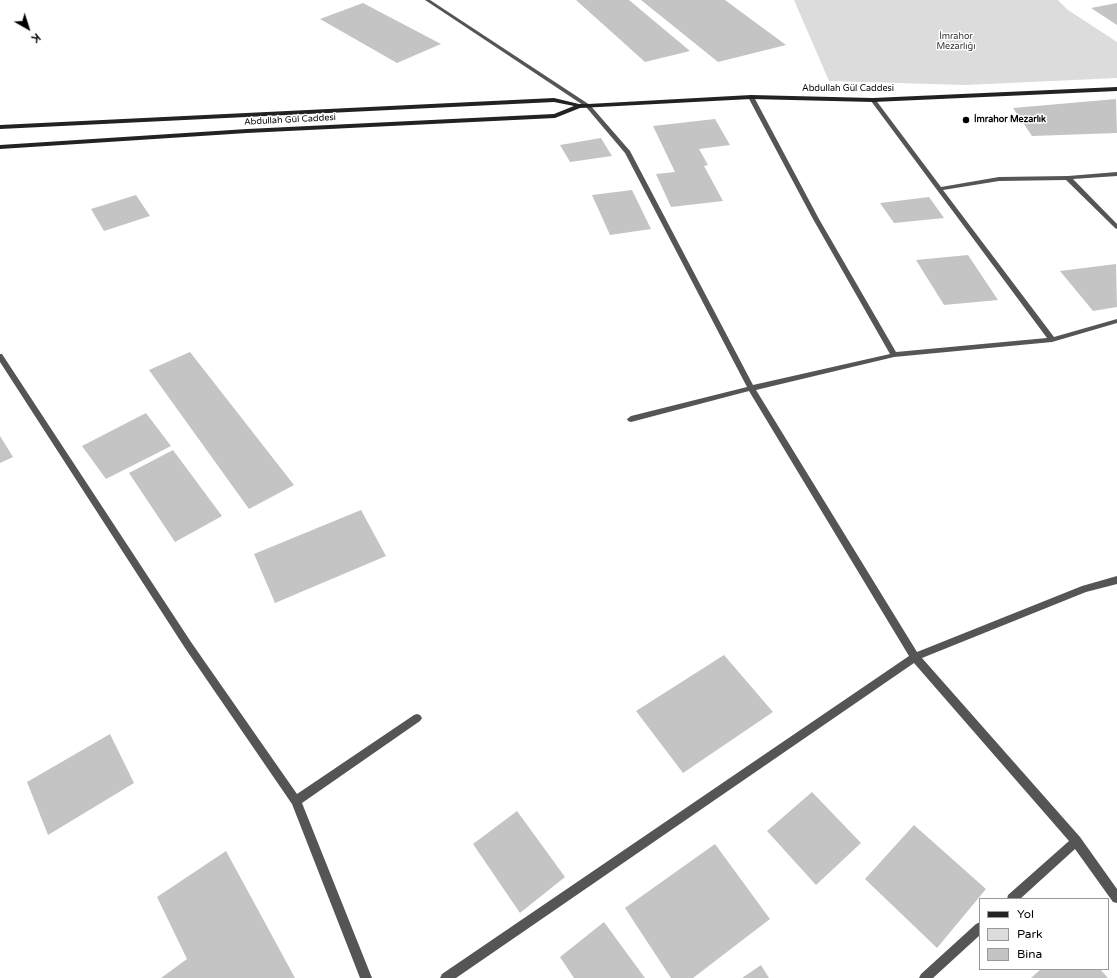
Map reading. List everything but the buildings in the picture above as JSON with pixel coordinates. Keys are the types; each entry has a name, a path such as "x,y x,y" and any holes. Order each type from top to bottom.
{"street":[{"path":"427,0 588,106 628,152 751,388 915,656 1076,841 1117,898"},
{"name":"Abdullah Gül Caddesi","path":"0,127 554,100 579,106 588,106 751,97 874,100 1117,89"},
{"path":"751,97 816,219 894,355"},
{"path":"874,100 1052,340"},
{"name":"Abdullah Gül Caddesi","path":"0,147 247,131 555,116 579,106"},
{"path":"941,189 999,178 1068,178 1117,174"},
{"path":"1068,178 1117,227"},
{"path":"630,419 751,388 894,355 1052,340 1117,321"},
{"path":"0,356 188,645 296,801 366,978"},
{"path":"446,978 915,656 1084,589 1117,580"},
{"path":"296,801 417,718"},
{"path":"1013,898 1076,841"},
{"path":"924,978 979,929"}],"green space":[{"name":"İmrahor Mezarlığı","path":"794,0 1058,0 1068,10 1117,42 1117,78 965,85 829,81"}],"place":[{"name":"İmrahor Mezarlık","path":"966,120"}]}
